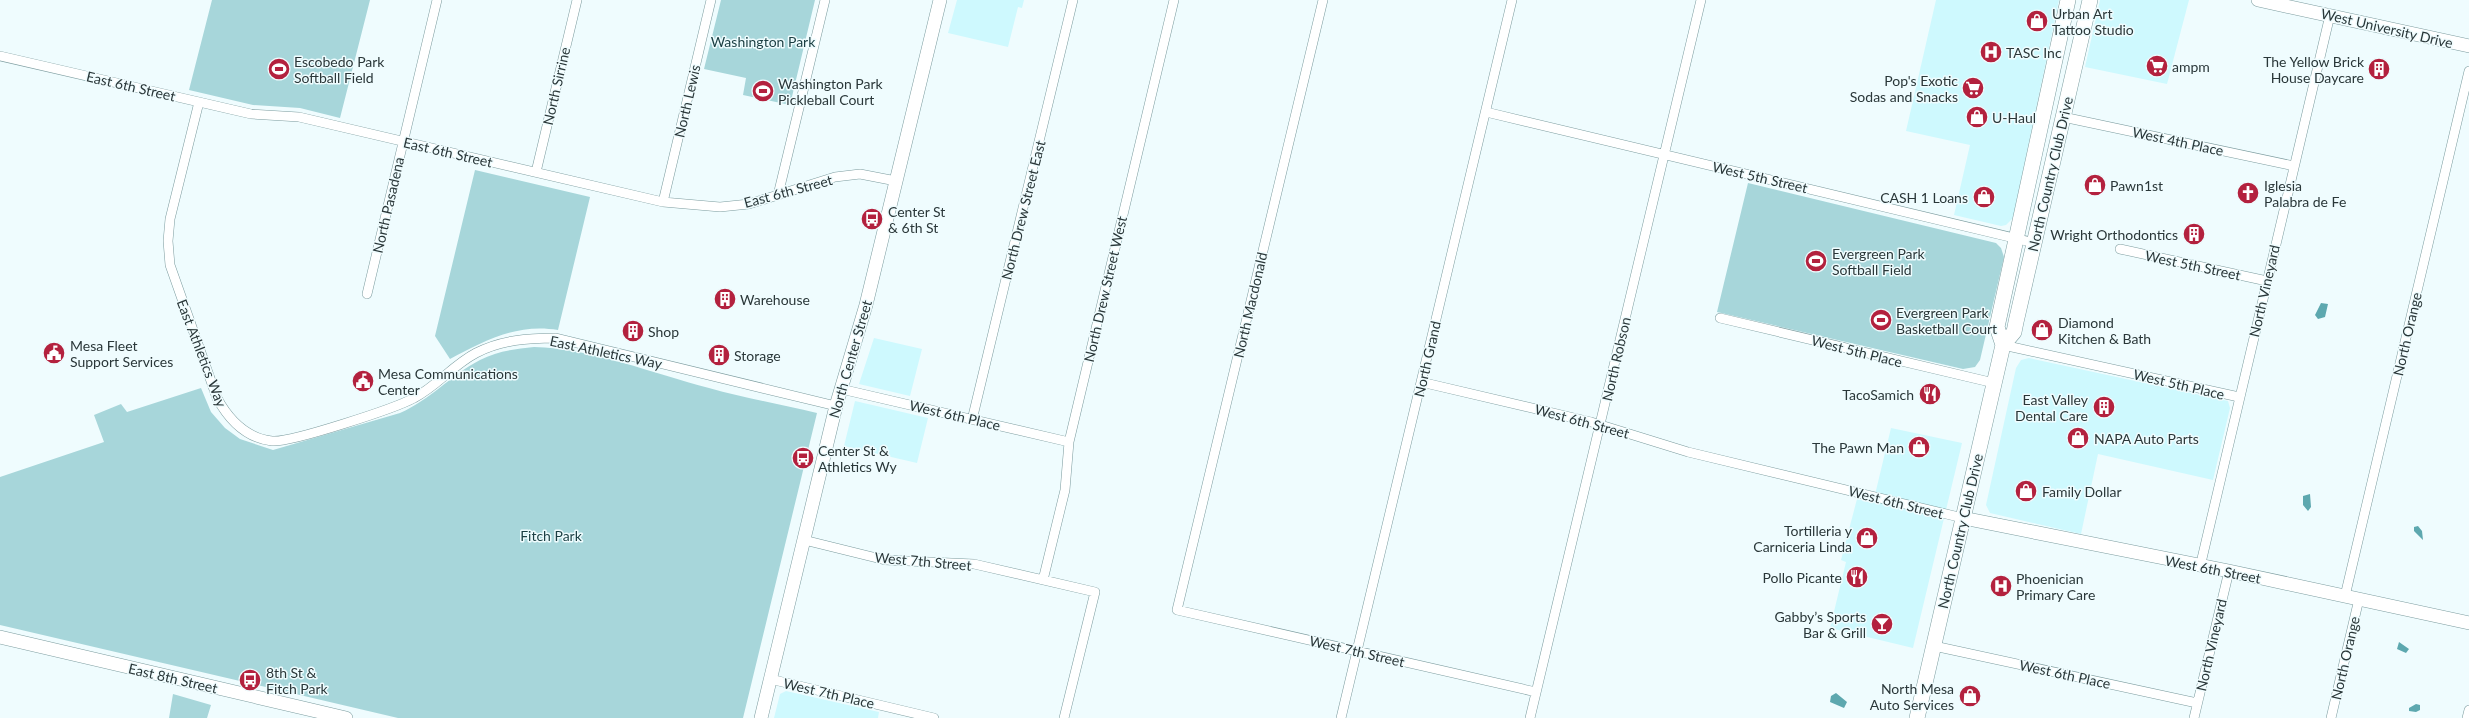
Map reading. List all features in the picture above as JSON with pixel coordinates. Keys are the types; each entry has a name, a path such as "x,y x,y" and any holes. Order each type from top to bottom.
{"main road":[{"name":"North Country Club Drive","path":"2003,345 1997,327 2068,0"},
{"name":"North Country Club Drive","path":"1916,718 2003,345 2014,332 2090,0"}],"street":[{"name":"North Pasadena","path":"367,294 437,0"},
{"name":"North Sirrine","path":"536,172 577,0"},
{"name":"North Lewis","path":"663,202 711,0"},
{"path":"778,195 825,0"},
{"name":"North Center Street","path":"761,718 840,389 866,305 940,0"},
{"name":"North Drew Street East","path":"972,420 1073,0"},
{"name":"North Drew Street West","path":"1043,580 1064,490 1068,442 1174,0"},
{"name":"North Macdonald","path":"1178,610 1323,0"},
{"name":"North Grand","path":"1341,718 1512,0"},
{"name":"North Robson","path":"1530,718 1701,0"},
{"name":"West University Drive","path":"2258,0 2469,46"},
{"name":"North Vineyard","path":"2200,567 2330,15"},
{"name":"East 6th Street","path":"0,56 251,114 299,117 663,202 720,207 749,204 835,177 860,174 896,181"},
{"name":"North Orange","path":"2345,596 2469,71"},
{"name":"East Athletics Way","path":"199,102 170,219 168,241 170,265 217,398 226,414 246,432 273,441 293,438 396,406 415,398 475,353 501,343 534,338 556,338 836,406"},
{"name":"West 5th Street","path":"1486,112 2035,243"},
{"name":"West 4th Place","path":"2063,117 2294,166"},
{"name":"West 5th Street","path":"2120,250 2267,281"},
{"name":"West 5th Place","path":"1720,318 1994,384"},
{"name":"West 5th Place","path":"2003,345 2239,397"},
{"name":"West 6th Street","path":"1421,382 1600,425 1688,452 1963,518 2200,567 2229,571 2469,623"},
{"name":"West 6th Place","path":"840,389 1068,442"},
{"name":"West 7th Street","path":"804,540 885,560 974,564 1095,592 1064,718"},
{"name":"North Vineyard","path":"2194,718 2229,571"},
{"name":"North Orange","path":"2330,718 2359,599"},
{"name":"West 7th Street","path":"1178,610 1536,692"},
{"name":"East 8th Street","path":"0,638 346,718"},
{"name":"West 6th Place","path":"1934,646 2197,703"},
{"name":"West 7th Place","path":"770,679 934,718"},
{"path":"2467,718 2469,710"}],"shaded area":[{"path":"957,0 1024,0 1022,8 1018,7 1008,47 948,33"},
{"path":"1936,0 2059,0 2014,213 2012,219 2006,225 2001,226 1954,215 1970,145 1906,131"},
{"path":"2100,0 2189,0 2167,84 2085,67"},
{"path":"2321,303 2328,304 2325,317 2318,319 2315,315"},
{"path":"874,338 922,349 910,396 859,384"},
{"path":"2029,358 2228,401 2230,408 2213,480 2098,454 2081,534 1990,513 1986,505 2016,368 2021,360"},
{"path":"855,401 928,418 917,463 844,446"},
{"path":"1891,428 1962,443 1913,648 1830,628 1846,562 1841,560 1857,499 1873,503"},
{"path":"2310,494 2311,507 2308,511 2303,505 2303,496"},
{"path":"2418,526 2422,531 2423,540 2414,531 2414,527"},
{"path":"2399,642 2409,649 2406,653 2397,649"},
{"path":"786,691 879,712 878,718 774,718 780,694"},
{"path":"1836,693 1847,702 1844,708 1830,702 1831,696"},
{"path":"2416,704 2420,705 2420,710 2416,712 2409,711 2409,708"}],"green space":[{"name":"Escobedo Park Softball Field","path":"212,0 370,0 340,118 300,108 253,105 189,90"},
{"name":"Washington Park","path":"721,0 815,0 790,105 743,95 746,78 704,69"},
{"path":"475,170 590,197 558,330 543,328 515,331 488,340 450,359 435,336"},
{"path":"1748,183 1996,243 2001,248 2004,257 1980,360 1975,367 1963,369 1717,312"},
{"name":"Fitch Park","path":"534,347 556,348 600,357 722,392 817,413 743,718 398,718 0,625 0,477 104,442 94,415 121,404 127,412 201,388 211,412 225,428 240,439 273,450 400,413 411,408 469,366 486,357 500,352"},
{"path":"173,694 211,705 207,718 169,718"}],"place":[{"name":"Urban Art Tattoo Studio","path":"2037,21"},
{"name":"TASC Inc","path":"1991,52"},
{"name":"ampm","path":"2157,66"},
{"name":"Escobedo Park Softball Field","path":"279,69"},
{"name":"The Yellow Brick House Daycare","path":"2379,69"},
{"name":"Pop's Exotic Sodas and Snacks","path":"1973,88"},
{"name":"Washington Park Pickleball Court","path":"763,91"},
{"name":"U-Haul","path":"1977,117"},
{"name":"Pawn1st","path":"2095,185"},
{"name":"Iglesia Palabra de Fe","path":"2248,193"},
{"name":"CASH 1 Loans","path":"1984,197"},
{"name":"Center St & 6th St","path":"872,219"},
{"name":"Wright Orthodontics","path":"2194,234"},
{"name":"Evergreen Park Softball Field","path":"1816,261"},
{"name":"Warehouse","path":"725,299"},
{"name":"Evergreen Park Basketball Court","path":"1881,320"},
{"name":"Diamond Kitchen & Bath","path":"2042,330"},
{"name":"Shop","path":"633,331"},
{"name":"Mesa Fleet Support Services","path":"54,353"},
{"name":"Storage","path":"719,355"},
{"name":"Mesa Communications Center","path":"363,381"},
{"name":"TacoSamich","path":"1930,394"},
{"name":"East Valley Dental Care","path":"2104,407"},
{"name":"NAPA Auto Parts","path":"2078,438"},
{"name":"The Pawn Man","path":"1919,447"},
{"name":"Center St & Athletics Wy","path":"803,458"},
{"name":"Family Dollar","path":"2026,491"},
{"name":"Tortilleria y Carniceria Linda","path":"1867,538"},
{"name":"Pollo Picante","path":"1857,577"},
{"name":"Phoenician Primary Care","path":"2001,586"},
{"name":"Gabby’s Sports Bar & Grill","path":"1882,624"},
{"name":"8th St & Fitch Park","path":"250,680"},
{"name":"North Mesa Auto Services","path":"1970,696"}]}
